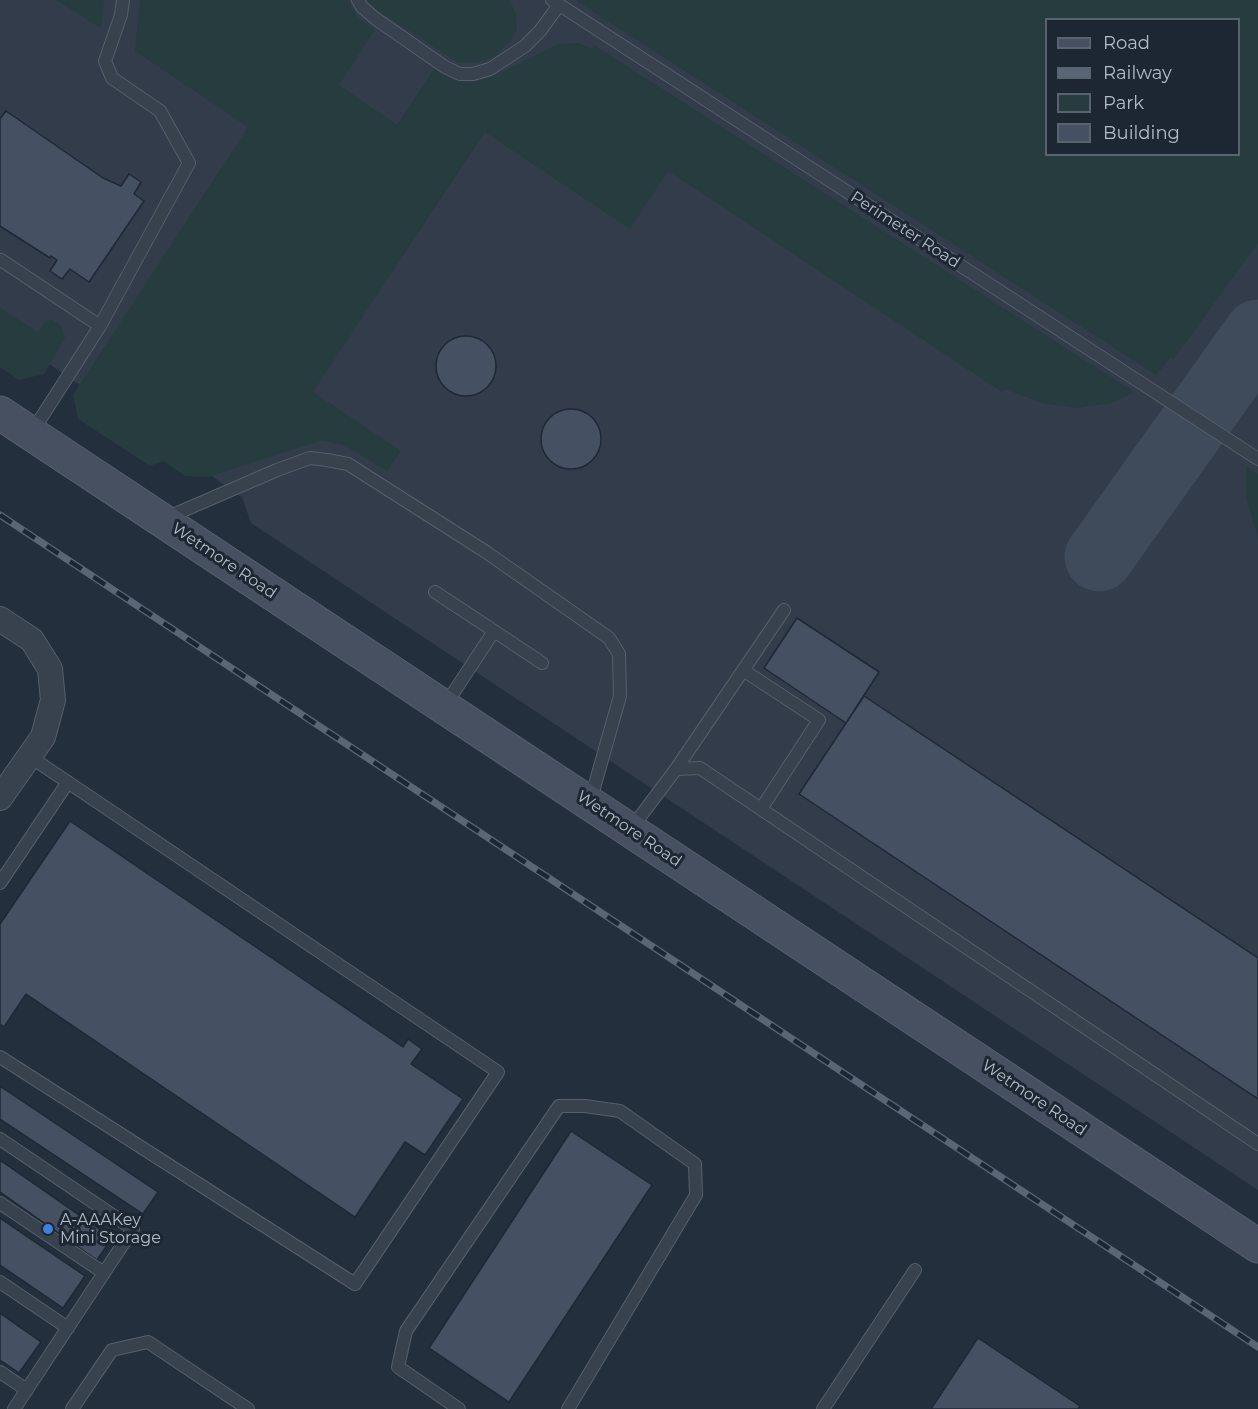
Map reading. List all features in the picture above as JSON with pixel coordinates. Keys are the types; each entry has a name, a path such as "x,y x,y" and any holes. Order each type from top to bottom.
{"main road":[{"name":"Wetmore Road","path":"0,412 1258,1246"}],"street":[{"path":"0,619 32,640 50,669 52,700 43,736 0,798"}],"lane":[{"path":"31,433 100,326 189,163 160,111 112,78 105,61 121,15 123,0"},
{"path":"358,0 362,7 376,19 446,67 460,74 473,74 490,69 525,46 540,31 555,2"},
{"name":"Perimeter Road","path":"555,2 1258,459"},
{"path":"1,260 100,326"},
{"path":"162,520 299,462 310,459 327,460 348,464 486,552 609,638 619,654 620,696 589,803"},
{"path":"435,592 542,663"},
{"path":"630,830 676,769 784,610"},
{"path":"444,707 494,632"},
{"path":"744,670 819,720 761,809"},
{"path":"0,1057 355,1284 498,1072 29,756"},
{"path":"676,769 700,768 1258,1143"},
{"path":"0,883 68,782"},
{"path":"459,1409 398,1367 406,1331 558,1106 585,1106 620,1111 695,1164 696,1195 568,1409"},
{"path":"0,1139 133,1229 14,1409"},
{"path":"0,1203 104,1273"},
{"path":"823,1409 915,1270"},
{"path":"0,1282 68,1328"},
{"path":"72,1409 112,1350 148,1342 248,1409"},
{"path":"0,1372 27,1390"}],"shaded area":[{"path":"0,0 1258,0 1258,1190 251,523 242,497 0,330"}],"green space":[{"path":"56,0 104,0 101,28"},
{"path":"140,0 348,0 357,16 375,30 339,85 397,125 434,69 455,81 474,82 494,76 559,44 579,43 592,49 594,45 1134,392 1111,403 1077,408 1042,403 1005,389 1002,392 668,171 630,229 485,132 313,392 401,451 387,471 346,446 322,440 208,477 185,476 164,461 150,466 78,419 73,395 248,127 135,51"},
{"path":"367,0 509,0 516,13 517,29 511,41 493,57 476,63 458,63 385,15 383,17"},
{"path":"575,0 1258,0 1258,243 1174,359 1171,357 1156,375"},
{"path":"0,308 38,332 46,321 52,320 60,325 65,338 44,374 19,380 0,367"},
{"path":"1246,466 1258,474 1258,537 1246,498"}],"building":[{"path":"6,111 103,178 121,186 129,174 141,182 134,194 144,201 89,282 70,269 62,279 50,271 57,260 51,256 50,258 0,226 0,119"},
{"path":"466,336 483,341 491,349 496,366 491,383 483,391 466,396 449,391 441,383 436,366 441,349 449,341"},
{"path":"571,409 588,414 596,422 601,439 596,456 588,464 571,469 554,464 546,456 541,439 546,422 554,414"},
{"path":"797,618 879,672 846,723 764,668"},
{"path":"864,696 1258,958 1258,1099 799,794"},
{"path":"70,821 403,1047 408,1039 422,1049 411,1064 463,1099 425,1155 405,1142 355,1217 26,994 4,1027 0,1024 0,924"},
{"path":"0,1086 158,1192 143,1214 0,1119"},
{"path":"571,1131 652,1185 509,1402 429,1348"},
{"path":"0,1160 112,1238 97,1260 0,1192"},
{"path":"0,1218 85,1276 63,1308 0,1265"},
{"path":"0,1313 41,1342 19,1373 0,1360"},
{"path":"978,1338 1080,1406 1078,1409 931,1409"}],"taxiway":[{"path":"1099,557 1258,334"}],"railway":[{"path":"0,515 1258,1347"}],"place":[{"name":"A-AAAKey Mini Storage","path":"48,1229"}]}
